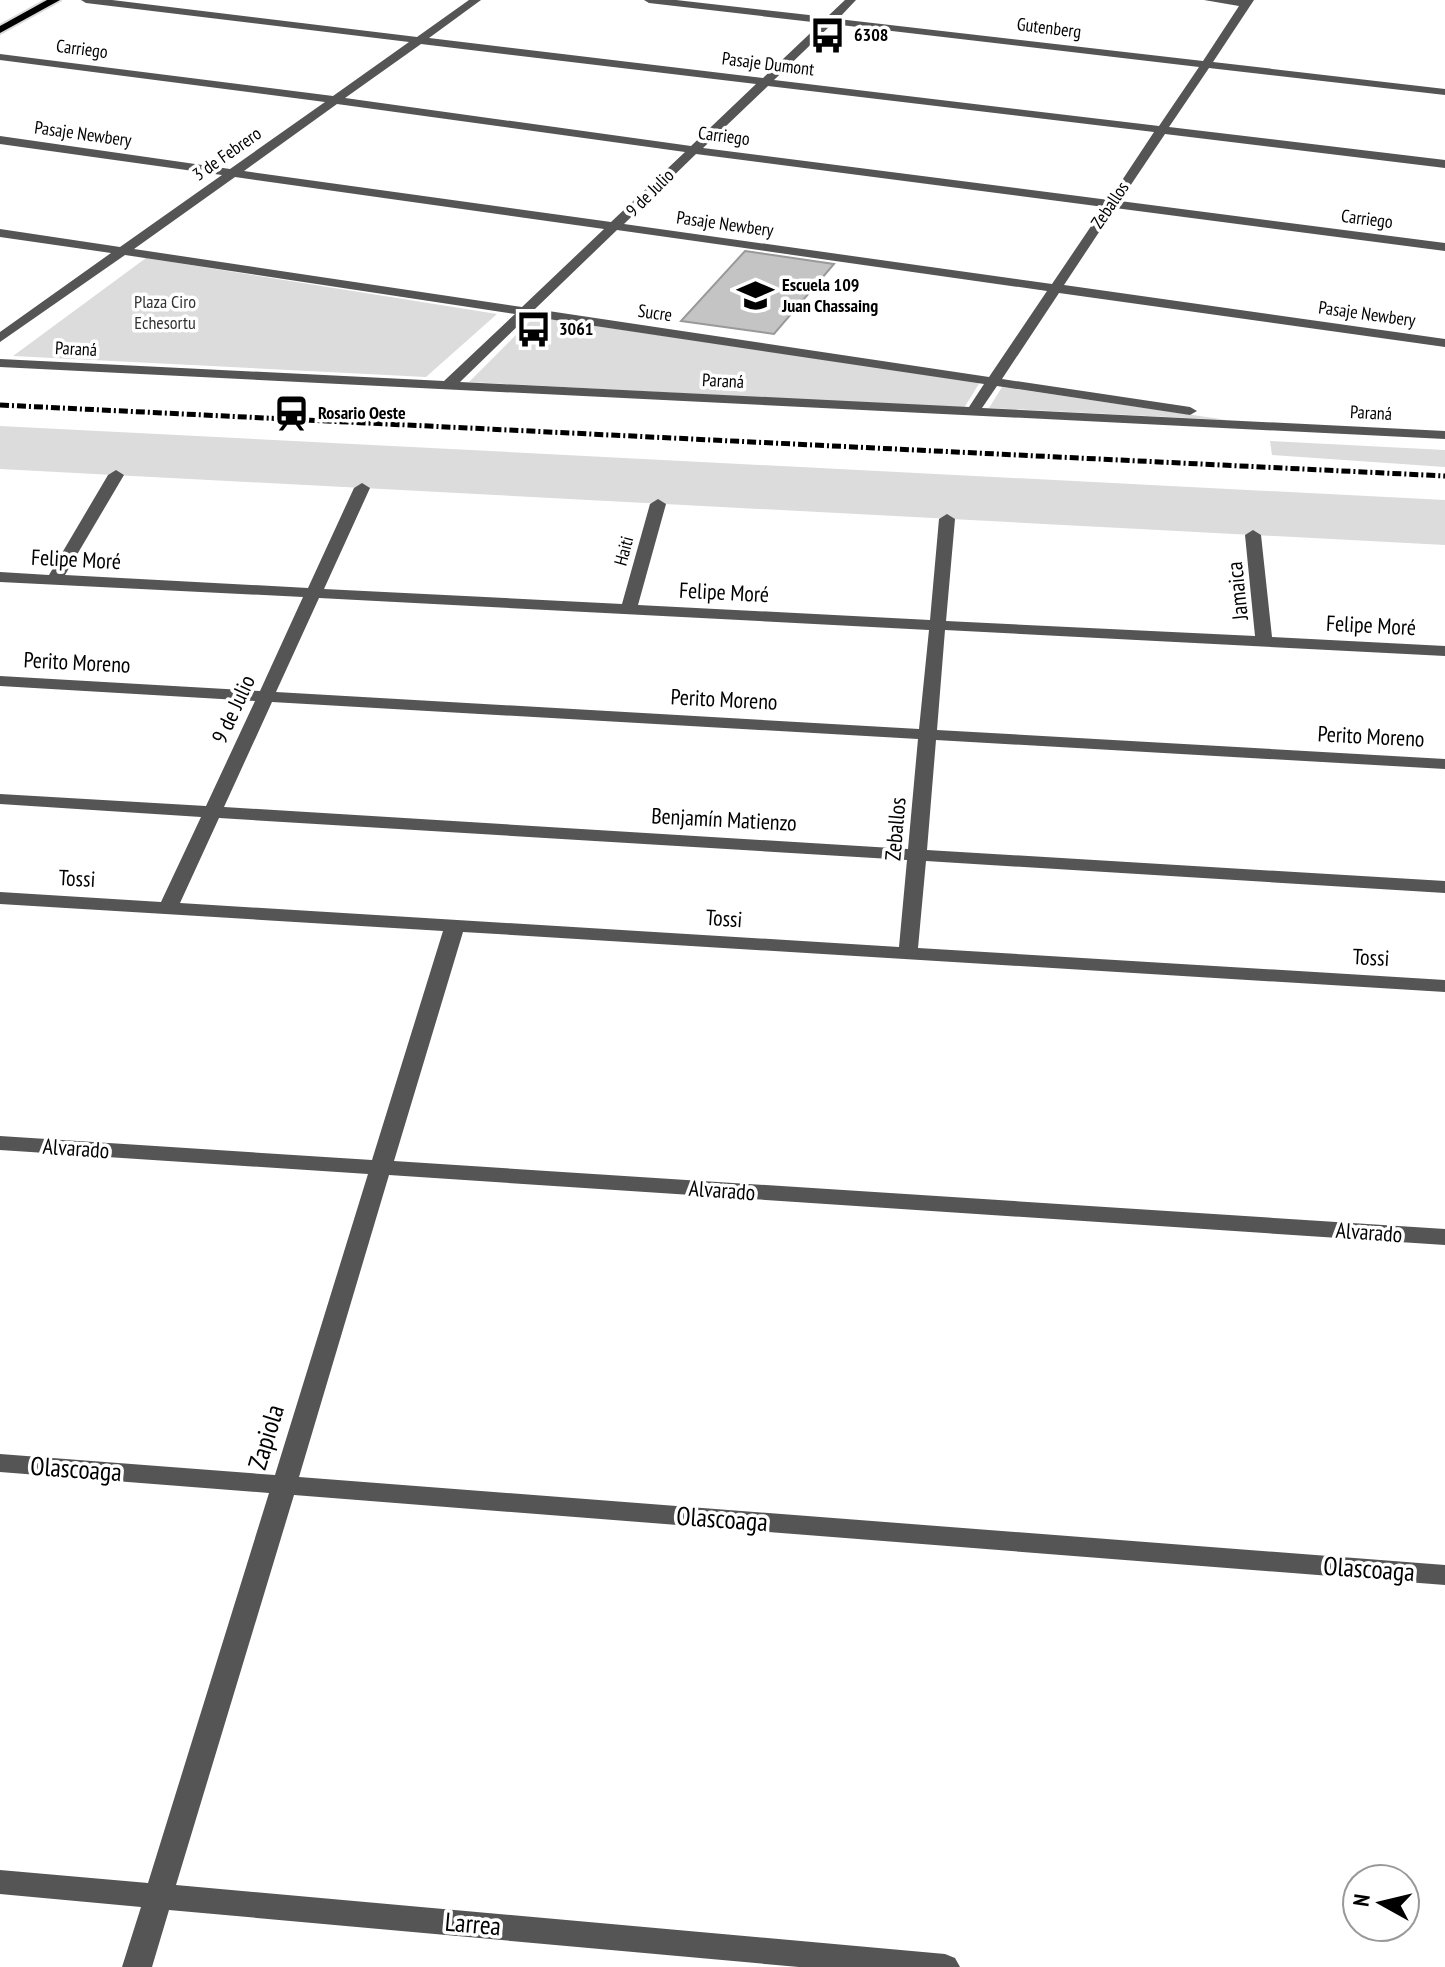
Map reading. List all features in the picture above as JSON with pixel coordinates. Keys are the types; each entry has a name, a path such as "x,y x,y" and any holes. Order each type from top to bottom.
{"main road":[{"path":"0,30 55,0"}],"street":[{"name":"Pasaje Dumont","path":"86,0 1445,164"},
{"name":"3 de Febrero","path":"0,338 476,0"},
{"name":"Gutenberg","path":"649,0 1445,92"},
{"name":"9 de Julio","path":"448,385 851,0"},
{"path":"1209,0 1247,2"},
{"name":"Zeballos","path":"973,411 1247,2"},
{"name":"Carriego","path":"0,57 1445,247"},
{"name":"Pasaje Newbery","path":"0,140 1445,343"},
{"name":"Sucre","path":"0,233 1305,428"},
{"name":"Paraná","path":"0,363 1445,435"},
{"path":"54,580 116,475"},
{"name":"9 de Julio","path":"168,908 362,488"},
{"name":"Haiti","path":"629,609 658,504"},
{"name":"Zeballos","path":"908,953 947,519"},
{"name":"Jamaica","path":"1253,535 1264,642"},
{"name":"Felipe Moré","path":"0,577 1445,651"},
{"name":"Perito Moreno","path":"0,681 1445,764"},
{"name":"Benjamín Matienzo","path":"0,799 1445,887"},
{"name":"Tossi","path":"0,898 1445,986"},
{"name":"Zapiola","path":"137,1967 455,925"},
{"name":"Alvarado","path":"0,1143 1445,1237"},
{"name":"Olascoaga","path":"0,1463 1445,1575"},
{"name":"Larrea","path":"0,1882 945,1967"}],"green space":[{"name":"Plaza Ciro Echesortu","path":"146,258 497,314 426,377 13,356"},
{"path":"534,317 980,382 964,408 469,382"},
{"path":"1002,387 1227,420 989,408"},
{"path":"0,426 1445,500 1445,545 0,469"},
{"path":"1270,441 1445,450 1445,467 1272,455"}],"building":[{"name":"Escuela 109 Juan Chassaing","path":"745,251 834,264 774,334 681,321"}],"railway":[{"path":"0,405 1445,476"}],"place":[{"name":"6308","path":"828,35"},
{"name":"Escuela 109 Juan Chassaing","path":"756,295"},
{"name":"3061","path":"533,329"},
{"name":"Rosario Oeste","path":"292,413"}]}
